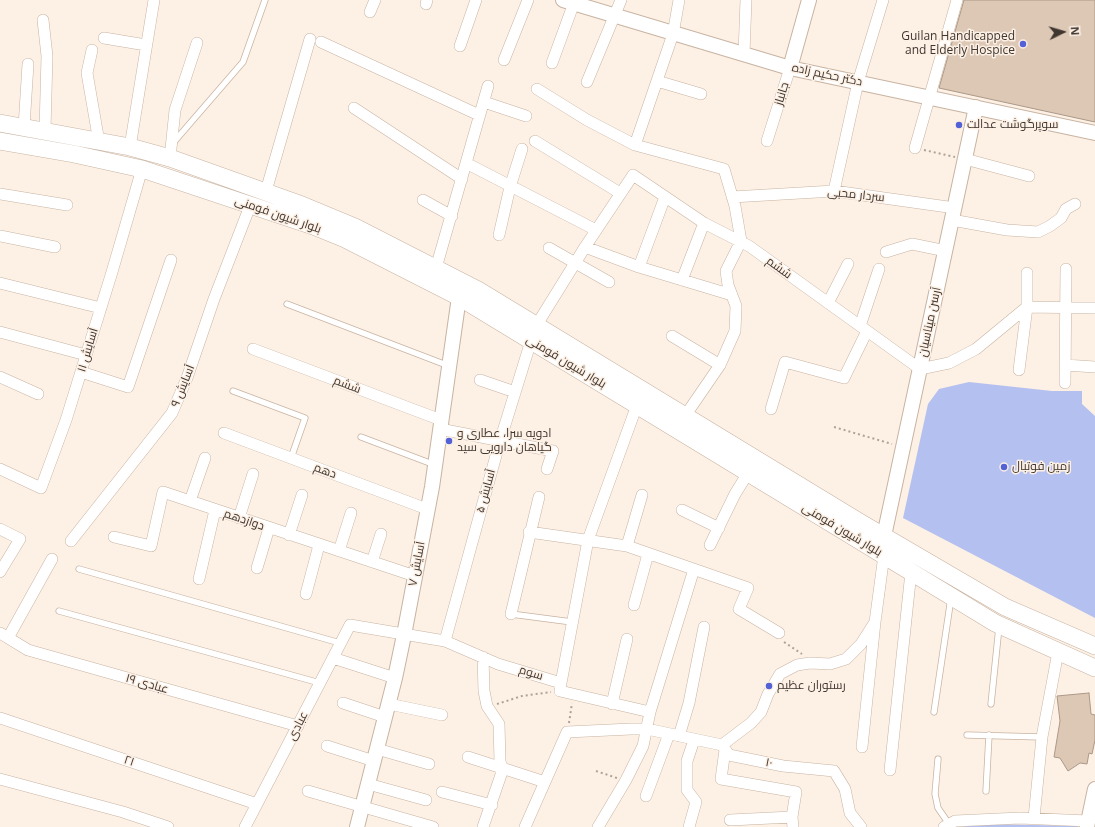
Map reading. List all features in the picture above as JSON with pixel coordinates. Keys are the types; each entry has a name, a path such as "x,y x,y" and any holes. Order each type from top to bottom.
{"main road":[{"name":"بلوار شیون فومنی","path":"0,123 45,130 99,142 170,152 318,211 381,240 478,290 534,334 637,405 951,596 1000,625 1095,668"},
{"name":"بلوار شیون فومنی","path":"0,143 74,154 142,169 345,239 372,255 534,334 685,416 1005,607 1095,646"},
{"path":"372,255 381,240"}],"street":[{"path":"130,147 154,0"},
{"path":"370,12 375,0"},
{"path":"460,46 476,0"},
{"path":"504,60 528,0"},
{"path":"587,82 621,0"},
{"path":"635,145 673,34 679,0"},
{"path":"744,54 746,0"},
{"name":"جانباز","path":"767,141 810,0"},
{"path":"834,190 858,82 883,0"},
{"path":"915,148 928,97 957,0"},
{"path":"552,63 570,1"},
{"name":"دکتر حکیم زاده","path":"570,1 673,34 790,68 1095,133"},
{"path":"44,20 47,56 45,130"},
{"path":"104,38 146,45"},
{"path":"266,191 315,40 479,115"},
{"path":"170,152 175,110 197,43"},
{"path":"92,50 87,73 99,142"},
{"path":"24,127 28,64"},
{"path":"657,81 701,94"},
{"path":"436,268 488,86"},
{"path":"537,88 587,120 635,145 724,169 732,197 741,241 726,271 728,285 736,306 735,331 720,365 685,416"},
{"path":"484,102 526,116"},
{"name":"آرسن میناسیان","path":"884,536 976,107"},
{"path":"354,108 462,179"},
{"path":"535,142 620,193"},
{"path":"499,235 510,187 522,149"},
{"path":"965,159 1029,176"},
{"path":"466,163 596,230"},
{"name":"آسایش ۱۱","path":"0,469 41,488 66,420 142,169"},
{"name":"آسایش ۵","path":"445,641 500,441 534,334 584,247 633,175"},
{"name":"ششم","path":"633,175 704,223 741,241 920,369"},
{"name":"سردار محبی","path":"732,197 834,190 953,214 1007,230 1038,232 1055,222 1066,209 1075,204"},
{"path":"0,194 67,205"},
{"path":"639,267 665,198"},
{"path":"423,200 452,216"},
{"name":"آسایش ۹","path":"71,541 172,413 188,378 214,299 250,206"},
{"path":"682,280 704,223"},
{"path":"0,236 55,246"},
{"path":"886,252 912,244 946,251"},
{"path":"584,247 639,267 732,296"},
{"path":"549,248 609,282"},
{"path":"81,372 128,387 171,260"},
{"path":"828,303 848,264"},
{"path":"1065,384 1064,308 1066,269"},
{"path":"771,409 785,362 844,378 864,328 879,270"},
{"path":"1019,370 1027,308 1027,273"},
{"path":"0,283 101,308"},
{"name":"آسایش ۷","path":"357,827 395,678 404,634 435,465 459,297"},
{"path":"920,369 949,363 976,348 1027,308 1095,308"},
{"path":"0,332 86,355"},
{"path":"672,336 720,365"},
{"name":"ششم","path":"253,349 441,425 500,441 553,451 547,469"},
{"path":"1065,365 1095,367"},
{"path":"0,378 38,394"},
{"path":"480,380 515,392"},
{"path":"560,687 588,540 637,405"},
{"name":"دهم","path":"224,433 427,509"},
{"path":"190,501 205,458"},
{"path":"710,545 735,494 748,473"},
{"path":"239,518 253,474"},
{"name":"دوازدهم","path":"114,537 151,546 163,492 415,576"},
{"path":"627,546 642,495"},
{"path":"289,535 302,496"},
{"path":"511,614 529,532 539,497"},
{"path":"199,579 215,510"},
{"path":"682,510 719,528"},
{"path":"339,551 351,513"},
{"path":"257,568 269,528"},
{"path":"0,529 20,539 0,572"},
{"path":"529,532 627,546 748,588 739,610 779,633"},
{"path":"372,562 381,534"},
{"path":"306,594 319,545"},
{"path":"634,605 648,554"},
{"path":"862,748 875,622 884,555"},
{"path":"4,635 52,559"},
{"path":"603,825 643,746 650,712 694,569"},
{"path":"890,770 911,572"},
{"path":"730,820 793,822 796,792 721,779 724,748 761,712 768,694 780,674 797,665 830,664 846,659 861,644 875,622"},
{"name":"سوم","path":"350,625 445,641 574,694 650,712"},
{"name":"عبادی","path":"245,827 350,625"},
{"path":"646,796 689,703 704,627"},
{"name":"عبادی ۱۹","path":"4,635 28,650 298,726"},
{"path":"612,704 627,639"},
{"path":"1034,818 1042,736 1058,652"},
{"path":"482,657 484,692 488,706 499,724 500,762 503,770 492,805 483,827"},
{"path":"333,658 395,678"},
{"path":"342,703 387,710 442,715"},
{"name":"۲۱","path":"0,718 258,804"},
{"name":"۱۰","path":"567,732 647,729 724,748 728,755 783,766 834,771 845,788 850,814 858,826"},
{"path":"525,827 567,732"},
{"path":"689,827 696,802 687,790 687,762 694,740"},
{"path":"327,746 429,764"},
{"path":"468,757 503,770 545,782"},
{"path":"0,780 123,812 168,827"},
{"path":"368,784 426,800"},
{"path":"946,826 955,821 1034,818 1087,824 1095,789"},
{"path":"308,791 362,808 433,827"},
{"path":"442,792 492,805"}],"lane":[{"path":"170,152 243,62 265,0"},
{"path":"287,304 449,366"},
{"path":"233,391 305,418 291,459"},
{"path":"361,437 435,465"},
{"path":"79,568 340,643"},
{"path":"934,712 951,596"},
{"path":"59,611 320,683"},
{"path":"511,614 572,622"},
{"path":"991,704 1000,625"},
{"path":"966,735 1042,736"},
{"path":"986,791 989,736"},
{"path":"938,759 935,794 938,808 946,826"}],"path":[{"path":"915,148 965,159"},
{"path":"834,427 903,446"},
{"path":"779,633 777,638 818,664"},
{"path":"488,706 560,687"},
{"path":"567,732 574,694"},
{"path":"596,771 626,780"}],"shaded area":[{"name":"زمین فوتبال","path":"969,382 1052,391 1082,391 1082,404 1095,416 1095,618 903,518 928,404 939,389"},
{"path":"989,824 1078,826 1078,827 958,827"}],"building":[{"name":"Guilan Handicapped and Elderly Hospice","path":"964,0 1095,0 1095,122 939,88"},
{"path":"1089,693 1091,714 1095,715 1095,740 1092,754 1089,753 1087,764 1080,763 1068,771 1060,758 1054,757 1060,721 1057,696"}],"place":[{"name":"Guilan Handicapped and Elderly Hospice","path":"1023,44"},
{"name":"سوپرگوشت عدالت","path":"959,125"},
{"name":"ادویه سرا، عطاری و گیاهان دارویی سید","path":"449,441"},
{"name":"زمین فوتبال","path":"1004,467"},
{"name":"رستوران عظیم","path":"769,686"}]}
